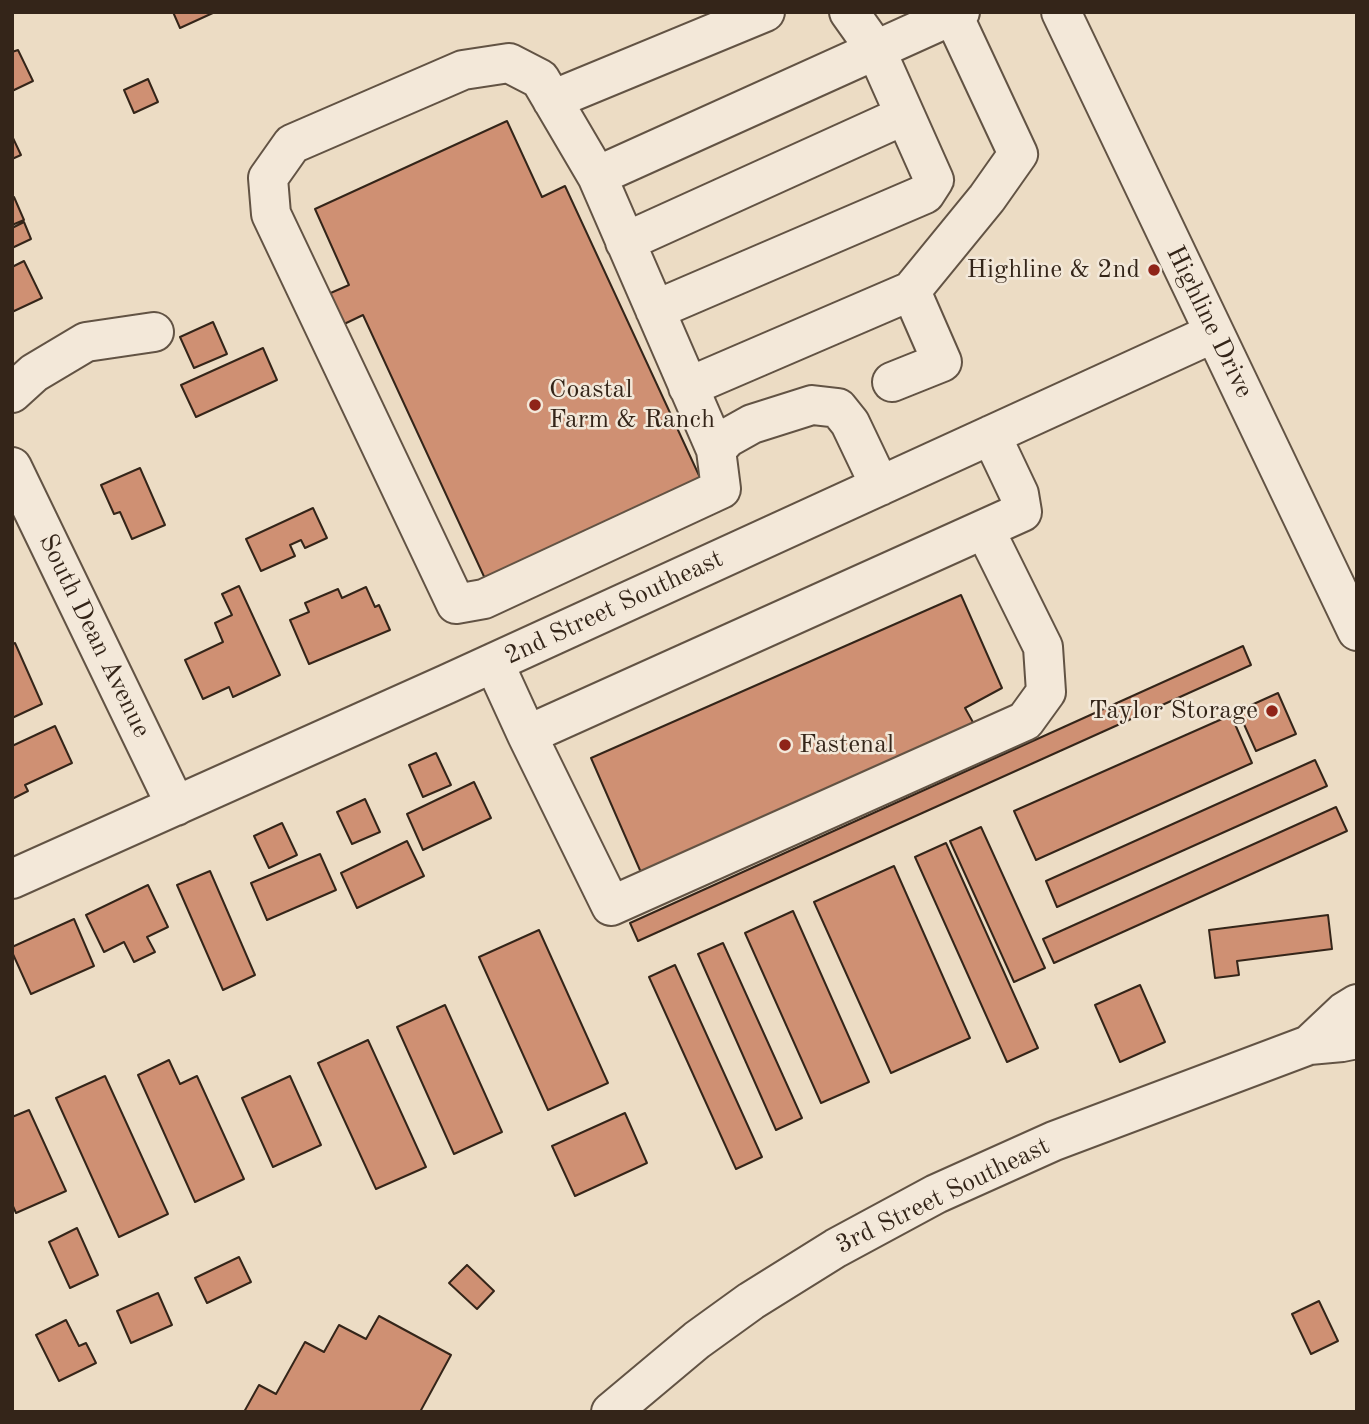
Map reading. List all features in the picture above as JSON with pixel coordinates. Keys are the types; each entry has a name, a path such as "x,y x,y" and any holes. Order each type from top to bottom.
{"street":[{"path":"552,100 765,12"},
{"path":"849,12 876,50 934,180 954,239"},
{"name":"Highline Drive","path":"1061,12 1357,631"},
{"path":"597,176 957,14 1018,154 911,291 688,387"},
{"path":"509,63 540,79 597,176 716,450 721,489 484,599 456,604 271,214 268,178 292,144 463,70 509,63"},
{"path":"625,242 905,115"},
{"path":"655,310 925,194 934,180"},
{"path":"892,382 942,362 911,291"},
{"path":"12,393 34,373 86,342 154,331"},
{"name":"2nd Street Southeast","path":"12,879 494,663 1214,333"},
{"path":"716,450 727,438 752,424 812,404 838,408 850,423 880,486"},
{"path":"527,735 1022,512 1019,494 992,435"},
{"name":"South Dean Avenue","path":"12,467 176,806"},
{"path":"494,663 611,906 1025,721 1046,692 1043,647 985,530"},
{"name":"3rd Street Southeast","path":"1309,1045 1343,1012 1357,1004"},
{"name":"3rd Street Southeast","path":"611,1412 688,1347 751,1301 883,1221 936,1194 1054,1141 1309,1045 1357,1039"}],"building":[{"path":"173,12 215,12 180,28"},
{"path":"18,50 33,81 12,91 12,52"},
{"path":"148,79 158,102 134,113 124,90"},
{"name":"Coastal Farm & Ranch","path":"507,121 542,197 565,186 703,484 487,583 363,315 340,326 326,295 349,285 315,209"},
{"path":"12,136 21,155 12,159"},
{"path":"14,197 24,220 12,225 12,198"},
{"path":"24,222 31,239 12,248 12,228"},
{"path":"24,261 42,298 12,312 12,267"},
{"path":"213,322 227,354 194,368 180,337"},
{"path":"263,348 277,380 196,417 181,385"},
{"path":"140,468 165,525 132,539 120,512 114,514 101,485"},
{"path":"313,508 327,538 305,548 301,540 290,545 295,556 261,571 246,539"},
{"path":"239,586 280,675 233,697 229,687 203,699 185,660 223,642 215,623 232,615 222,594"},
{"path":"366,587 375,607 379,605 390,630 309,664 290,620 309,612 305,603 338,589 342,598"},
{"name":"Fastenal","path":"961,595 1002,688 965,708 979,733 643,877 591,758"},
{"path":"15,643 42,704 12,718 12,644"},
{"path":"1243,646 1251,665 638,941 630,923"},
{"path":"1278,693 1296,734 1256,751 1238,711"},
{"path":"1231,715 1252,763 1036,860 1014,811"},
{"path":"55,726 72,763 25,785 28,791 12,799 12,746"},
{"path":"436,753 451,785 423,797 409,765"},
{"path":"1315,760 1327,786 1057,907 1046,881"},
{"path":"474,782 491,818 423,850 407,814"},
{"path":"365,799 380,832 352,844 337,812"},
{"path":"1336,807 1347,831 1054,963 1043,939"},
{"path":"282,823 297,855 269,868 254,836"},
{"path":"981,827 1045,968 1014,982 950,841"},
{"path":"407,841 424,876 357,908 341,873"},
{"path":"946,843 1038,1048 1007,1062 915,857"},
{"path":"320,854 336,890 267,920 251,883"},
{"path":"894,866 970,1038 891,1073 814,902"},
{"path":"210,871 255,975 223,990 177,885"},
{"path":"148,885 168,927 147,937 155,952 134,962 124,942 104,952 86,915"},
{"path":"793,911 869,1082 821,1103 745,933"},
{"path":"1328,915 1332,949 1237,961 1239,975 1215,978 1209,930"},
{"path":"74,919 94,966 31,994 12,947"},
{"path":"539,930 608,1083 548,1110 479,957"},
{"path":"723,943 802,1118 776,1130 698,954"},
{"path":"675,965 762,1157 736,1169 649,977"},
{"path":"1140,985 1165,1042 1120,1062 1095,1005"},
{"path":"445,1005 502,1132 454,1154 397,1027"},
{"path":"368,1040 426,1167 376,1189 318,1063"},
{"path":"169,1060 180,1084 197,1076 244,1179 195,1202 138,1075"},
{"path":"105,1076 168,1214 119,1237 56,1098"},
{"path":"290,1076 321,1145 273,1167 242,1098"},
{"path":"29,1110 66,1191 16,1213 12,1204 12,1117"},
{"path":"625,1113 647,1163 575,1196 552,1146"},
{"path":"77,1228 98,1275 70,1288 49,1242"},
{"path":"239,1257 251,1282 207,1303 195,1278"},
{"path":"467,1265 494,1291 477,1309 449,1283"},
{"path":"158,1293 172,1325 131,1343 117,1311"},
{"path":"1319,1301 1338,1341 1311,1354 1292,1314"},
{"path":"379,1316 451,1355 420,1412 244,1412 259,1385 276,1394 305,1342 324,1352 339,1325 366,1339"},
{"path":"66,1320 79,1346 86,1343 96,1363 59,1381 36,1335"}],"place":[{"name":"Highline & 2nd","path":"1154,270"},
{"name":"Coastal Farm & Ranch","path":"535,405"},
{"name":"Taylor Storage","path":"1272,711"},
{"name":"Fastenal","path":"785,745"}]}
